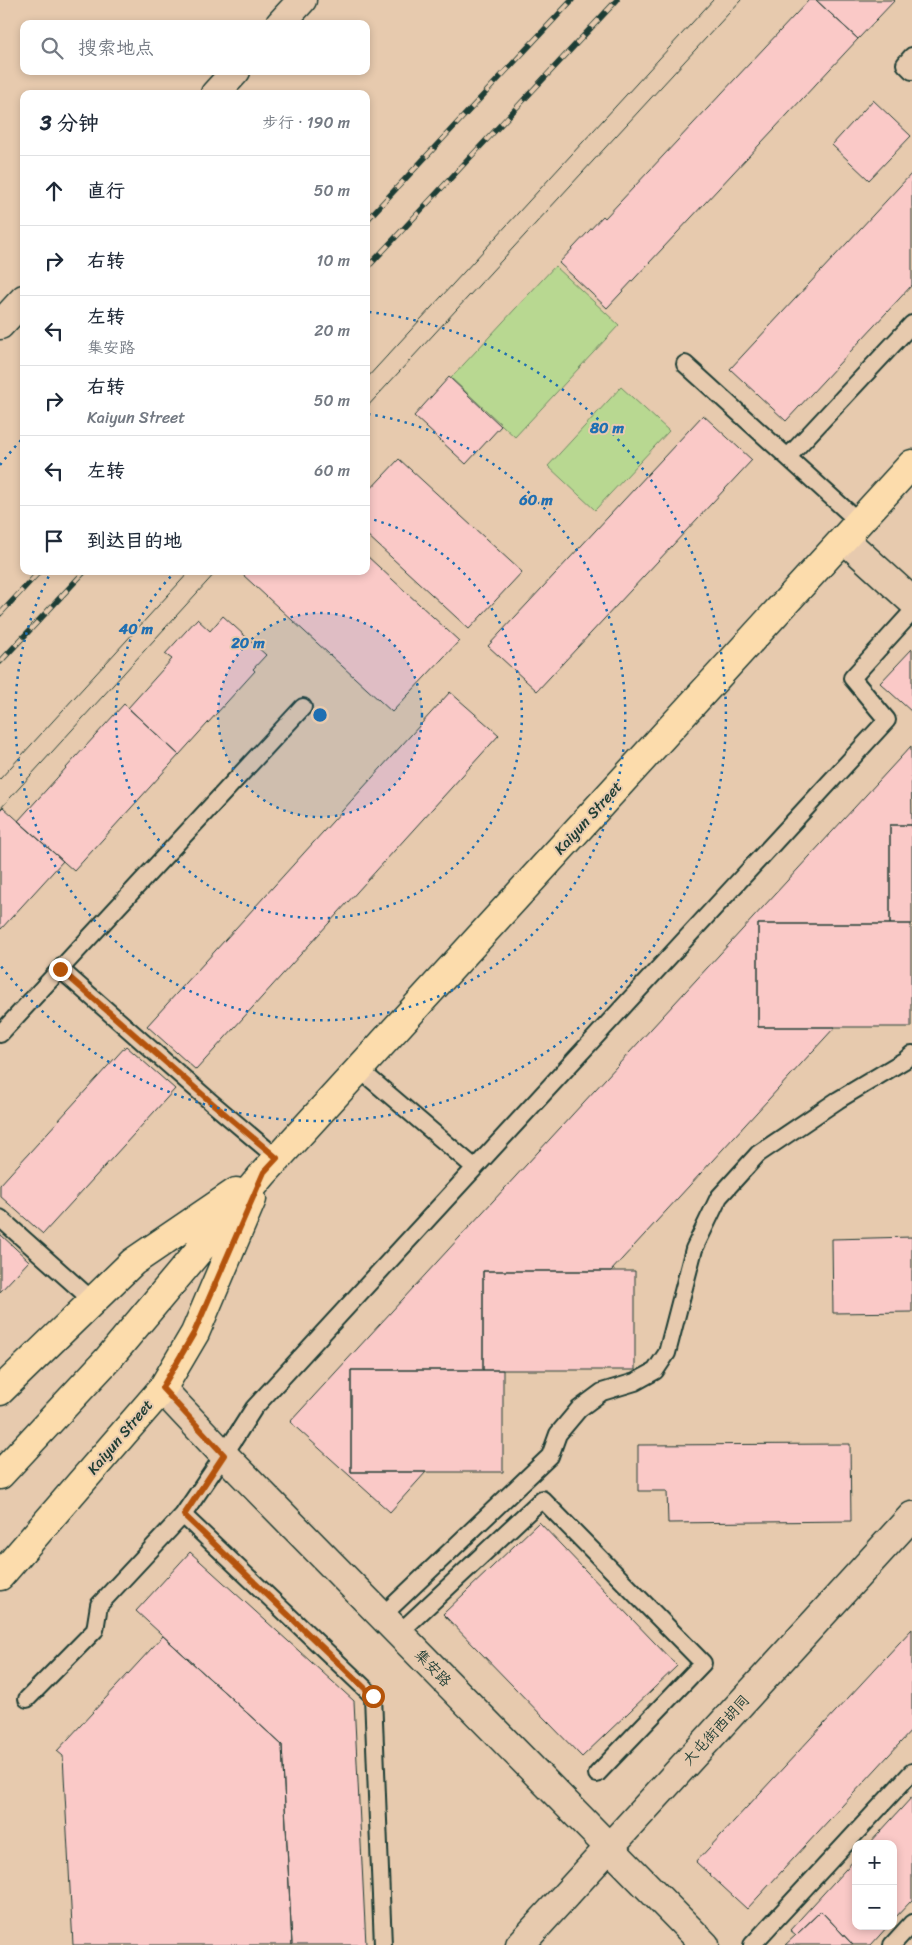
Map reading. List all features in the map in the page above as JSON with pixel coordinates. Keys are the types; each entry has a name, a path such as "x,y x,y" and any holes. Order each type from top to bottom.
{"main road":[{"name":"Kaiyun Street","path":"0,1475 108,1359 271,1165 912,464"},
{"name":"Kaiyun Street","path":"0,1391 133,1262 271,1165"},
{"name":"Kaiyun Street","path":"0,1576 162,1388 194,1333 271,1165"}],"street":[{"path":"284,20 302,0"},
{"path":"219,90 232,75"},
{"path":"0,325 20,303"},
{"path":"852,530 912,602"},
{"name":"集安路","path":"162,1388 224,1455 705,1945"},
{"name":"大屯街西胡同","path":"520,1945 912,1516"}],"lane":[{"path":"912,56 904,64 912,71"},
{"path":"788,457 912,324"},
{"path":"685,364 788,457 852,530"},
{"path":"27,1699 95,1630 99,1605 184,1515 254,1408 887,720 852,678 912,612"},
{"path":"0,1034 303,707"},
{"path":"60,969 212,1103 271,1165"},
{"path":"390,1625 550,1456 558,1434 579,1409 602,1392 635,1382 655,1371 667,1353 694,1249 719,1197 758,1154 838,1100 912,1054"},
{"path":"358,1069 474,1168"},
{"path":"0,1218 93,1301"},
{"path":"390,1625 542,1498 703,1663 597,1774"},
{"path":"184,1515 373,1696 383,1945"},
{"path":"752,1945 912,1772"},
{"path":"892,1945 912,1923"}],"green space":[{"path":"555,266 619,325 515,437 451,378"},
{"path":"621,387 669,431 595,510 548,466"}],"building":[{"path":"809,0 816,0 858,39 607,308 559,263 603,216 605,218"},
{"path":"816,0 895,0 858,39"},
{"path":"873,100 911,136 869,180 832,145"},
{"path":"912,173 912,285 786,421 730,369"},
{"path":"449,377 501,426 466,464 414,416"},
{"path":"703,415 752,460 537,691 488,646"},
{"path":"399,459 522,572 469,629 370,538 370,490"},
{"path":"370,559 459,641 392,712 243,575 370,575"},
{"path":"223,616 266,655 253,669 255,671 179,755 128,708 172,659 165,654 197,619 210,631"},
{"path":"912,649 912,712 880,683"},
{"path":"450,692 499,735 196,1070 147,1026"},
{"path":"124,704 179,755 74,871 18,821"},
{"path":"911,746 912,825 890,825 890,924 758,924 758,1027 835,1027 611,1271 483,1271 483,1370 351,1370 351,1472 426,1472 390,1512 290,1422"},
{"path":"3,807 63,861 1,929 0,810"},
{"path":"890,825 912,825 912,924 890,924"},
{"path":"758,924 911,924 911,1027 758,1027"},
{"path":"126,1046 175,1089 43,1234 0,1196 0,1185"},
{"path":"0,1234 29,1261 0,1292"},
{"path":"912,1237 912,1312 833,1313 832,1239"},
{"path":"483,1271 635,1271 635,1370 483,1370"},
{"path":"351,1370 503,1370 503,1472 351,1472"},
{"path":"850,1444 851,1521 668,1523 667,1491 638,1491 638,1445"},
{"path":"539,1522 677,1666 582,1757 443,1614"},
{"path":"190,1552 354,1701 366,1945 292,1945 282,1745 136,1611"},
{"path":"912,1629 912,1730 747,1909 696,1862"},
{"path":"163,1636 282,1745 292,1945 73,1945 63,1756 57,1751"},
{"path":"912,1797 912,1900 897,1916 897,1840 873,1840"},
{"path":"852,1862 852,1930 884,1930 871,1945 853,1945 821,1911 796,1935 790,1930"},
{"path":"821,1911 853,1945 785,1945 796,1935"}],"tram line":[{"path":"370,375 713,0"},
{"path":"370,404 741,0"},
{"path":"0,779 186,575"},
{"path":"0,809 213,575"}],"railway":[{"path":"370,217 572,0"},
{"path":"370,265 617,0"},
{"path":"0,614 36,575"},
{"path":"0,662 81,575"}],"route":[{"path":"60,969 277,1158 264,1172 194,1333 162,1388 224,1455 184,1515 373,1696"}]}
